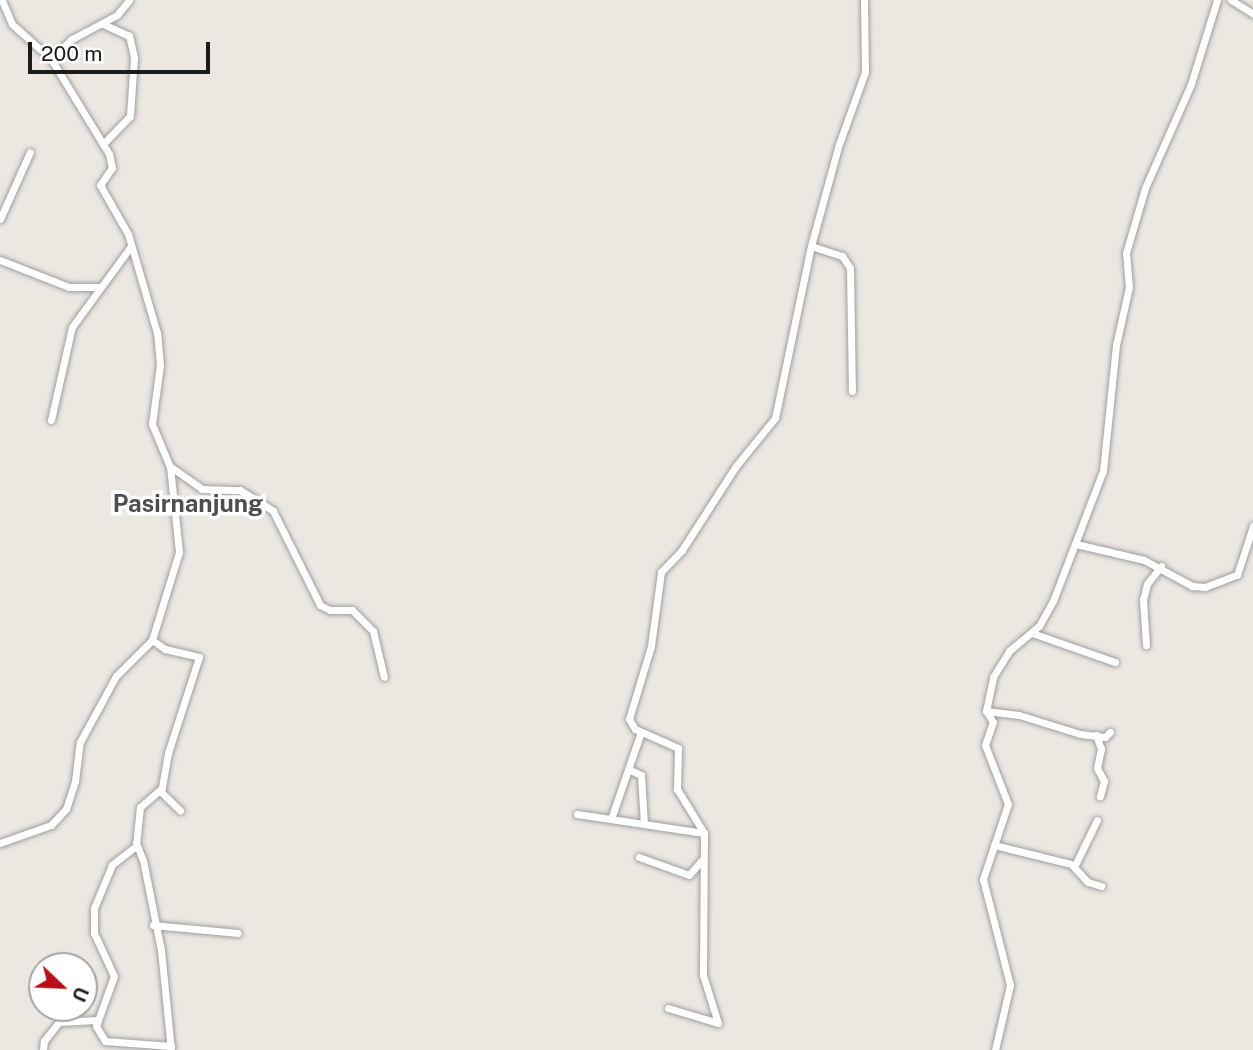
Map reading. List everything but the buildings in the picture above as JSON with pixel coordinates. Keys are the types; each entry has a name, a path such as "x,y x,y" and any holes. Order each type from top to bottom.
{"street":[{"path":"0,844 51,825 62,815 75,781 80,742 116,676 152,640 179,552 170,467 152,424 160,365 157,333 131,246 100,184 113,166 103,144 51,59 12,24 2,0"},
{"path":"51,59 72,39 103,24 129,0"},
{"path":"668,1009 718,1023 703,975 701,861 704,833 677,789 678,748 641,732 629,719 652,646 661,572 682,550 721,488 775,418 811,246 838,147 865,72 864,0"},
{"path":"995,1050 1010,985 983,880 1008,804 987,760 985,745 993,722 986,711 996,671 1009,651 1031,633 1053,601 1106,461 1116,345 1129,287 1126,253 1145,188 1191,84 1217,0"},
{"path":"1231,0 1253,14"},
{"path":"103,24 129,36 134,57 130,116 103,144"},
{"path":"0,219 30,152"},
{"path":"51,420 72,327 131,246"},
{"path":"811,246 842,256 850,268 852,391"},
{"path":"0,260 69,287 99,287"},
{"path":"170,467 202,489 240,490 273,510 320,605 330,610 352,610 373,631 384,677"},
{"path":"1076,544 1161,566 1192,586 1230,579 1239,572 1253,526"},
{"path":"1146,645 1143,600 1146,584 1161,566"},
{"path":"1031,633 1115,662"},
{"path":"96,1022 99,1035 105,1041 171,1048 168,993 153,925 143,860 136,846 140,807 160,791 199,655 165,649 152,640"},
{"path":"986,711 1096,735 1110,732"},
{"path":"611,819 641,732"},
{"path":"1096,735 1101,750 1097,768 1104,781 1100,796"},
{"path":"628,769 641,775 644,824"},
{"path":"160,791 180,810"},
{"path":"577,814 704,833"},
{"path":"1072,866 1097,820"},
{"path":"995,845 1072,866 1088,882 1101,886"},
{"path":"98,1015 114,976 94,933 94,908 112,865 136,846"},
{"path":"639,857 689,875 701,861"},
{"path":"153,925 238,933"},
{"path":"43,1050 44,1041 59,1022"}],"district":[{"name":"Pasirnanjung","path":"188,504"}]}
